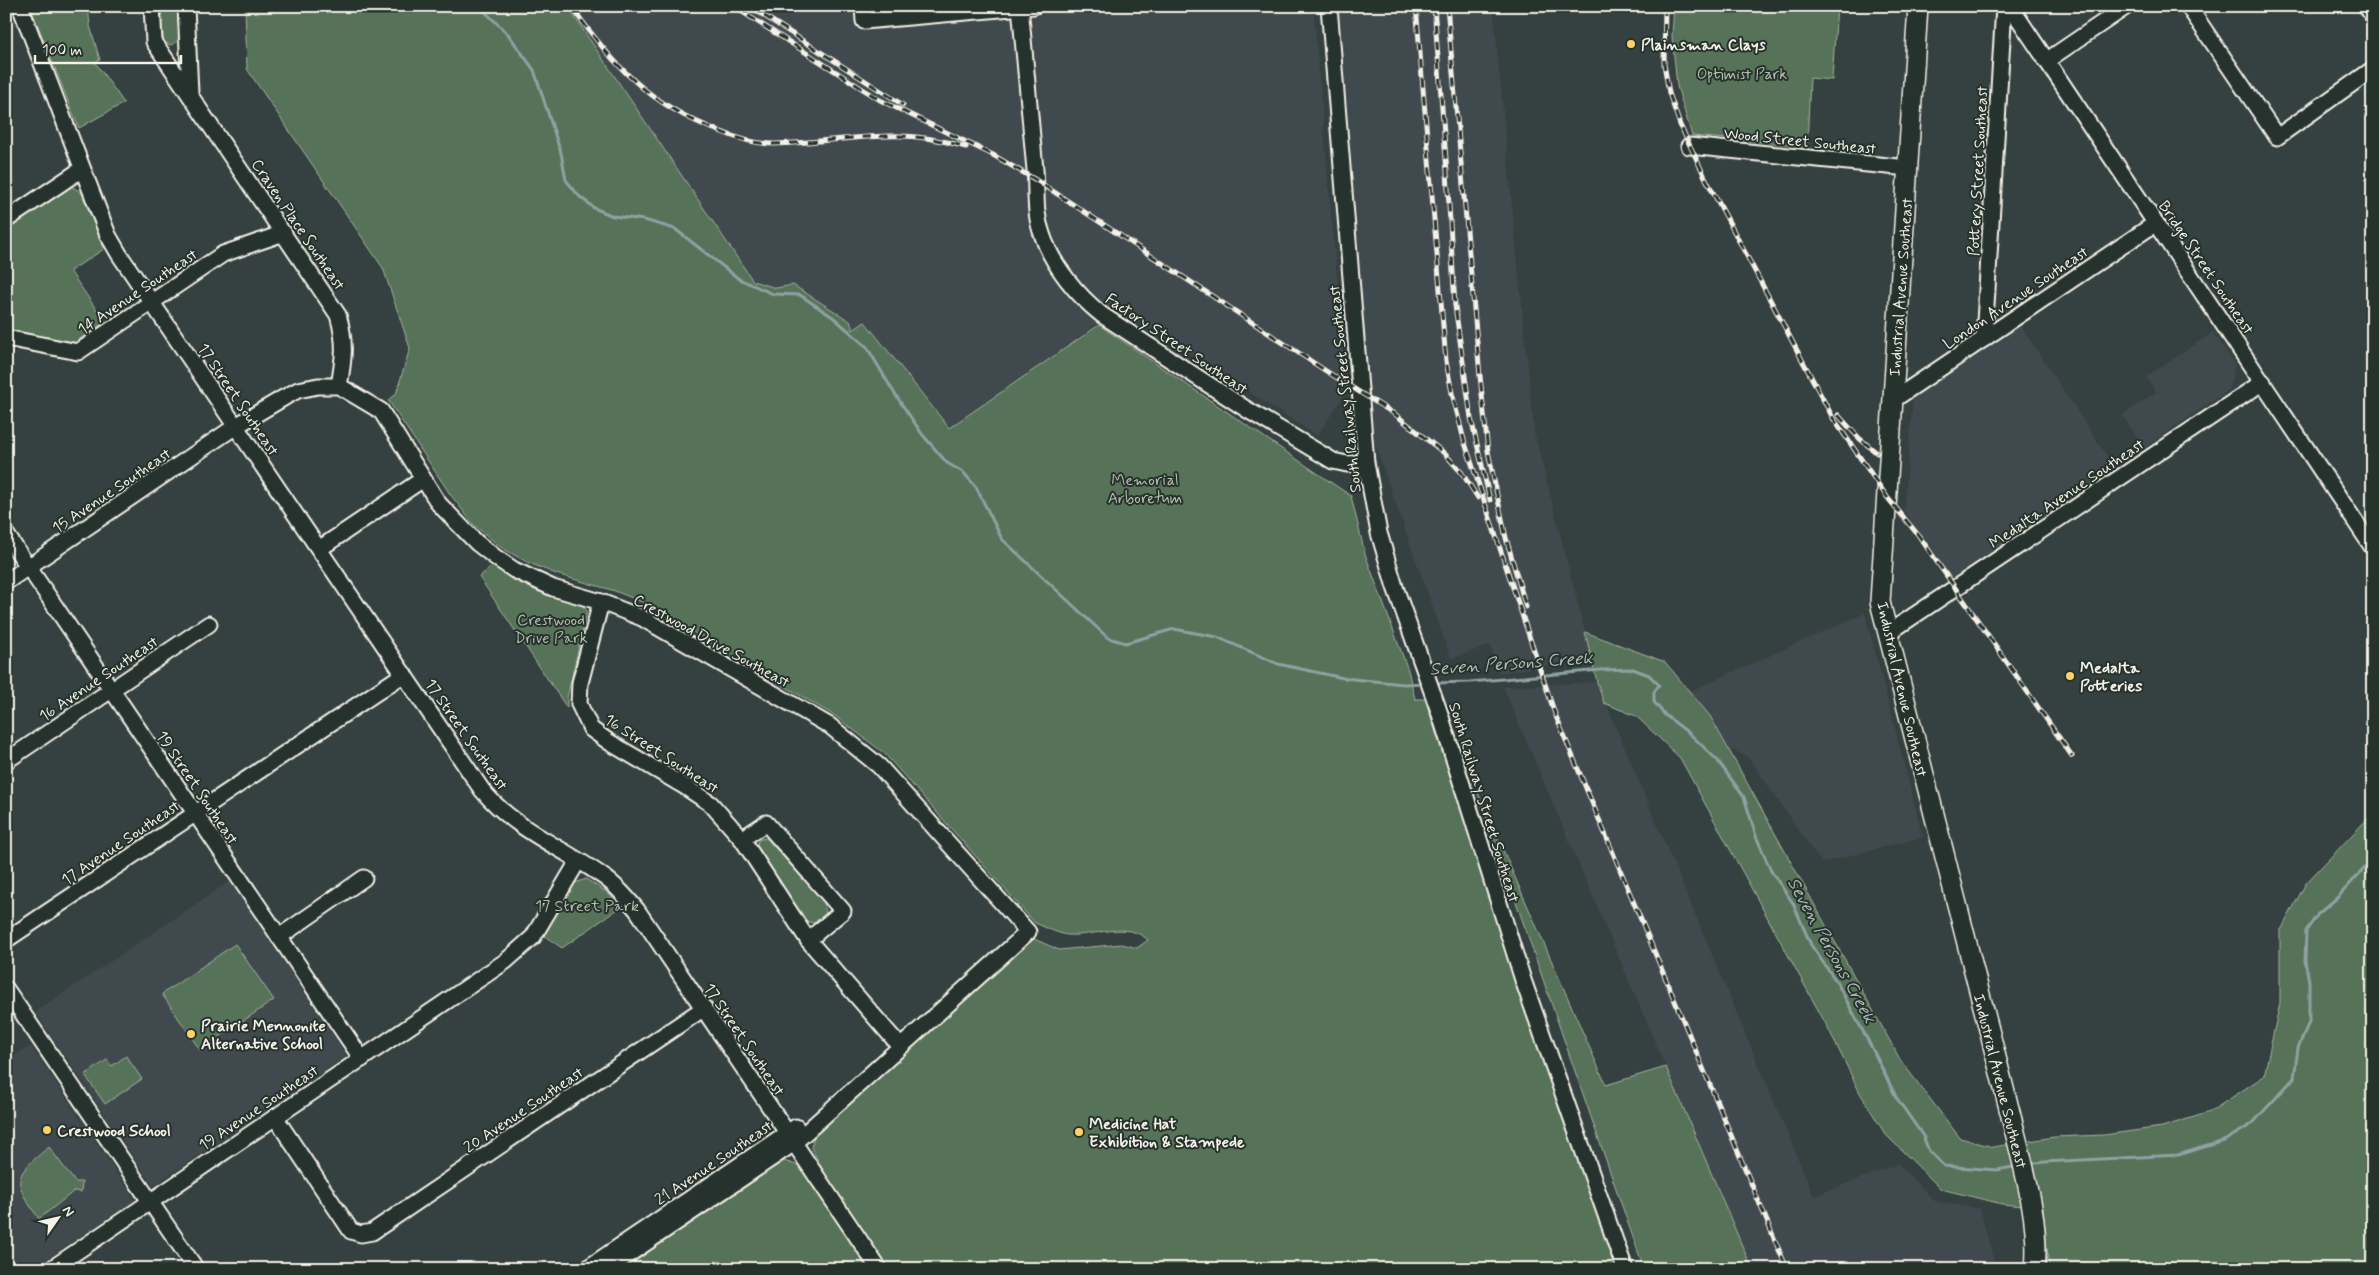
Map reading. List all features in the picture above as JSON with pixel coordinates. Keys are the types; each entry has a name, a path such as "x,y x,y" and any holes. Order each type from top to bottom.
{"main road":[{"name":"Industrial Avenue Southeast","path":"1918,6 1880,602 2014,1124 2025,1174 2037,1251 2035,1269"}],"street":[{"name":"17 Street Southeast","path":"20,6 108,235 151,302 404,674 495,805 507,816 602,875 620,890 637,910 879,1269"},
{"name":"Craven Place Southeast","path":"152,6 154,42 338,315 345,351 339,386"},
{"path":"186,6 190,94"},
{"name":"South Railway Street Southeast","path":"1329,6 1366,463 1379,533 1523,980 1625,1269"},
{"name":"Pottery Street Southeast","path":"1984,339 2004,6"},
{"name":"Bridge Street Southeast","path":"2010,6 2373,548"},
{"path":"2046,61 2128,6"},
{"path":"2188,6 2277,137 2373,69"},
{"path":"2366,6 2373,16"},
{"path":"863,14 1025,7"},
{"name":"Factory Street Southeast","path":"1025,7 1037,216 1049,252 1061,271 1090,306 1102,315 1246,409 1333,461 1347,464 1366,463"},
{"name":"Wood Street Southeast","path":"1689,146 1908,168"},
{"path":"6,220 82,169"},
{"name":"London Avenue Southeast","path":"1893,400 2156,223"},
{"name":"14 Avenue Southeast","path":"6,338 78,352 223,254 284,233"},
{"name":"Medalta Avenue Southeast","path":"1888,633 2263,382"},
{"path":"236,426 298,390 318,386 339,386"},
{"name":"Crestwood Drive Southeast","path":"339,386 381,411 439,504 477,544 495,557 514,570 553,588 601,602 642,618 830,726 879,766 1028,932"},
{"name":"15 Avenue Southeast","path":"6,582 236,426"},
{"path":"319,549 423,479"},
{"name":"19 Street Southeast","path":"6,534 362,1059"},
{"name":"16 Street Southeast","path":"601,602 580,683 579,704 591,729 608,742 712,804 742,839 808,940 900,1046"},
{"name":"16 Avenue Southeast","path":"6,761 209,624"},
{"name":"17 Avenue Southeast","path":"6,940 404,674"},
{"path":"742,839 766,823 842,910 808,940"},
{"name":"19 Avenue Southeast","path":"51,1269 521,949 534,937 578,861"},
{"path":"279,937 364,878"},
{"name":"21 Avenue Southeast","path":"607,1269 791,1138 858,1083 1028,932"},
{"path":"6,989 196,1269"},
{"name":"20 Avenue Southeast","path":"275,1117 352,1231 361,1234 372,1232 704,1008"},
{"name":"21 Avenue Southeast","path":"586,1269 791,1138"}],"shaded area":[{"path":"567,6 783,6 783,12 862,6 1313,6 1347,391 1317,436 1119,309 949,428 865,322 852,331 850,320 793,285 776,288 753,281"},
{"path":"1339,6 1493,6 1534,431 1592,659 1498,673 1490,645 1451,659 1373,440"},
{"path":"2020,325 2115,468 1952,578 1904,511 1913,395"},
{"path":"2213,332 2235,364 2229,390 2144,448 2122,415 2156,392 2146,377"},
{"path":"1865,613 1923,837 1821,863 1749,758 1728,748 1710,716 1690,691"},
{"path":"1597,682 1814,1196 1898,1164 1935,1201 1980,1209 1996,1269 1752,1269 1503,687"},
{"name":"Prairie Mennonite Alternative School","path":"230,881 347,1056 153,1186 35,1012"},
{"name":"Crestwood School","path":"31,1046 135,1200 32,1269 6,1269 6,1060"}],"green space":[{"path":"30,6 88,6 90,26 100,60 95,62 124,103 79,128"},
{"path":"161,6 177,6 179,36 177,42 171,45 165,43 163,38"},
{"name":"Memorial Arboretum","path":"245,6 567,6 753,281 776,288 793,285 850,321 853,330 865,322 949,428 1099,325 1351,496 1365,554 1408,670 1415,699 1425,699 1518,986 1617,1269 623,1269 784,1161 799,1166 813,1180 824,1173 811,1147 815,1134 1032,938 1059,950 1122,944 1137,948 1148,940 1140,934 1120,930 1068,935 1035,923 884,753 835,716 642,602 615,591 556,574 527,562 502,548 474,525 450,494 388,400 396,394 410,348 383,268 247,69"},
{"name":"Optimist Park","path":"1674,6 1837,6 1832,80 1810,78 1807,146 1692,136 1677,86 1672,36"},
{"path":"71,186 82,193 104,249 70,271 105,322 71,345 6,331 6,229"},
{"name":"Crestwood Drive Park","path":"492,566 528,587 581,604 587,611 567,698 567,708 479,577"},
{"path":"1585,632 1665,662 1710,716 1901,1061 1960,1138 1993,1147 2054,1137 2104,1135 2162,1127 2210,1112 2264,1076 2280,1003 2280,932 2306,883 2373,813 2373,1269 2049,1269 2043,1208 2002,1204 1941,1189 1885,1134 1860,1093 1828,1028 1680,758 1636,716 1604,703"},
{"path":"1478,793 1606,1085 1666,1067 1752,1269 1644,1269"},
{"path":"766,838 824,902 826,914 819,921 811,922 805,920 758,850 757,842"},
{"name":"17 Street Park","path":"586,879 608,893 621,907 562,948 543,935 575,883"},
{"path":"235,944 274,1000 200,1050 162,994"},
{"path":"126,1056 142,1079 105,1104 85,1075 107,1060 112,1066"},
{"path":"49,1147 75,1182 82,1182 81,1192 74,1191 39,1219 24,1196 20,1180 22,1173 28,1165"}],"waterway":[{"name":"Seven Persons Creek","path":"479,6 508,34 534,70 561,153 566,180 579,196 594,208 613,216 644,220 675,229 739,279 773,294 800,295 834,318 867,347 893,391 922,434 947,463 963,472 976,487 1002,539 1108,638 1126,643 1174,629 1217,637 1278,664 1343,678 1404,684 1425,683"},
{"name":"Seven Persons Creek","path":"1434,683 1470,682 1601,670 1633,669 1649,675 1659,685 1654,692 1654,702 1665,715 1690,734 1718,761 1744,797 1756,836 1771,871 1793,903 1811,945 1836,981 1896,1097 1923,1136 1929,1151 1944,1166 1997,1170 2018,1166"},
{"name":"Seven Persons Creek","path":"2029,1164 2178,1155 2224,1141 2252,1124 2294,1078 2298,1048 2309,1022 2309,981 2305,961 2306,931 2318,914 2338,897 2373,859"}],"railway":[{"path":"571,6 618,65 652,96 694,121 732,136 767,144 907,136 937,140 966,147"},
{"path":"733,6 880,100 993,155 1036,180 1396,415 1444,453 1462,473 1478,498"},
{"path":"749,6 903,105"},
{"path":"1416,6 1446,361 1464,440 1555,714 1787,1269"},
{"path":"1434,6 1455,306 1471,418 1490,500"},
{"path":"1447,6 1488,451 1506,538 1526,607"},
{"path":"1665,6 1664,64 1669,93 1680,125 1706,179 1833,418 1887,497 1919,536 2072,756"},
{"path":"1838,415 1859,438 1877,453"}],"place":[{"name":"Plainsman Clays","path":"1631,44"},
{"name":"Medalta Potteries","path":"2070,676"},
{"name":"Prairie Mennonite Alternative School","path":"191,1034"},
{"name":"Crestwood School","path":"47,1130"},
{"name":"Medicine Hat Exhibition & Stampede","path":"1079,1132"}]}
